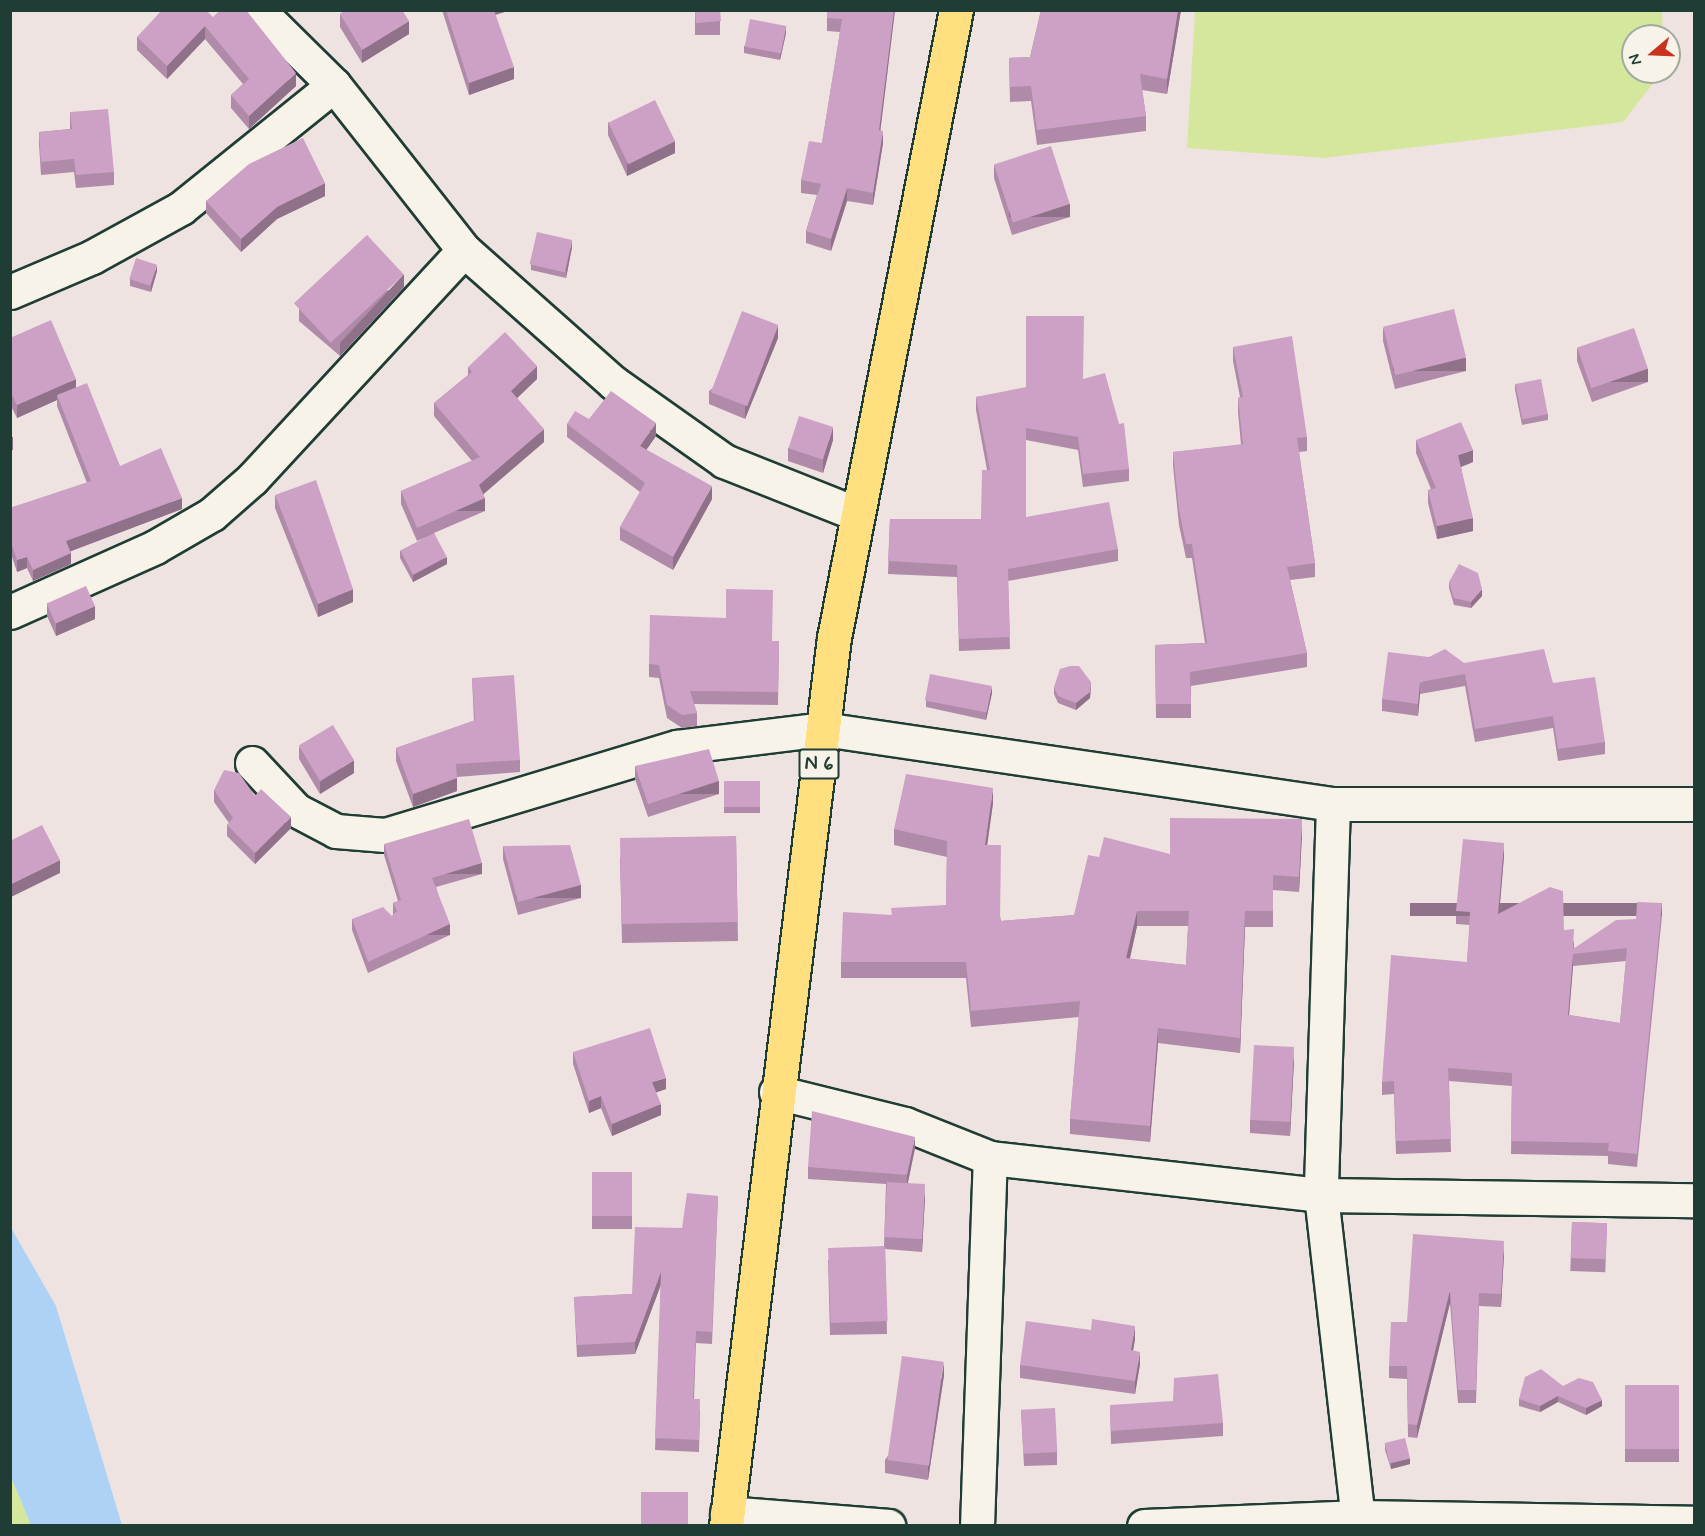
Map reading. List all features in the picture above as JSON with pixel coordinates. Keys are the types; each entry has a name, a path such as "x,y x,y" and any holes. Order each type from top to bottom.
{"main road":[{"name":"N 6","path":"726,1519 776,1092 823,729 855,513 956,10"}],"street":[{"path":"258,10 334,85 464,250 614,383 724,461 855,513"},
{"path":"10,292 92,257 181,208 334,85"},
{"path":"10,612 155,547 212,514 252,479 464,250"},
{"path":"252,763 296,810 336,831 386,835 677,747 823,729 1333,804 1695,804"},
{"path":"1333,804 1321,1195 1359,1521"},
{"path":"776,1092 905,1124 990,1158 1321,1195 1695,1200"},
{"path":"977,1526 990,1158"},
{"path":"726,1519 888,1526"},
{"path":"1144,1526 1359,1521 1695,1522"}],"green space":[{"path":"1195,11 1662,11 1663,24 1621,24 1621,84 1653,84 1623,122 1324,158 1187,148"},
{"path":"11,1477 31,1525 11,1525"}],"water":[{"path":"10,1226 56,1306 122,1525 31,1525 11,1477"}],"building":[{"path":"162,10 206,10 213,17 220,10 246,10 296,73 249,116 231,95 249,79 205,26 167,66 137,37"},
{"path":"345,10 402,10 409,21 362,50 340,14"},
{"path":"446,10 494,10 514,67 469,83"},
{"path":"695,10 720,10 721,21 696,23"},
{"path":"827,10 894,10 879,130 883,131 873,193 847,188 831,239 806,231 821,184 801,180 809,141 822,143 842,19 827,18"},
{"path":"1041,10 1178,10 1167,79 1140,74 1146,116 1037,130 1031,86 1010,87 1009,58 1030,57"},
{"path":"750,19 786,26 781,54 745,46"},
{"path":"655,100 675,141 628,164 608,123"},
{"path":"108,109 114,172 76,175 74,159 41,162 39,132 72,129 70,112"},
{"path":"303,138 325,183 277,207 241,239 206,201 249,164"},
{"path":"1051,146 1070,204 1013,223 994,165"},
{"path":"537,232 572,240 565,272 530,264"},
{"path":"367,235 404,274 331,343 294,303"},
{"path":"136,258 157,265 150,286 129,279"},
{"path":"1454,309 1466,358 1395,375 1383,327"},
{"path":"742,311 778,325 747,406 711,392"},
{"path":"1026,316 1084,316 1083,379 1105,373 1119,424 1124,423 1129,469 1083,474 1078,437 1026,428 1026,517 1109,502 1118,549 1008,569 1010,637 959,639 957,565 888,561 890,519 981,519 982,470 990,470 976,397 1026,387"},
{"path":"51,320 76,379 17,405 10,391 10,338"},
{"path":"1634,328 1648,369 1591,388 1577,348"},
{"path":"505,332 537,366 511,391 544,429 479,485 485,498 417,528 401,491 480,457 434,403 472,372 468,367"},
{"path":"1292,336 1307,437 1297,438 1315,563 1287,567 1307,653 1190,672 1191,704 1156,704 1155,645 1207,643 1192,544 1186,544 1179,510 1173,452 1243,444 1238,398 1243,397 1233,347"},
{"path":"1541,379 1548,414 1522,419 1515,384"},
{"path":"87,383 120,466 161,448 182,498 66,541 71,553 33,570 27,557 17,560 10,539 10,508 91,481 57,395"},
{"path":"611,391 656,423 640,446 712,486 673,557 620,527 645,483 567,424 575,411 589,419"},
{"path":"799,416 833,427 823,459 788,448"},
{"path":"1461,422 1473,450 1458,455 1473,518 1437,526 1428,490 1436,488 1416,440"},
{"path":"316,480 353,589 318,604 275,495"},
{"path":"434,533 447,557 413,575 400,551"},
{"path":"1459,564 1478,573 1482,589 1471,602 1454,598 1449,582"},
{"path":"86,586 95,606 56,624 47,603"},
{"path":"726,589 773,590 772,641 779,641 778,692 690,691 697,713 682,715 667,705 659,665 649,664 650,615 726,618"},
{"path":"1445,649 1464,663 1544,649 1553,683 1595,677 1605,742 1558,749 1553,716 1475,729 1465,674 1420,682 1418,704 1382,699 1388,652 1429,657"},
{"path":"1079,666 1091,682 1090,692 1076,703 1058,696 1054,687 1060,669"},
{"path":"930,674 992,686 987,713 925,701"},
{"path":"514,675 520,760 456,764 457,778 413,794 396,748 475,720 472,678"},
{"path":"333,725 354,760 320,781 299,746"},
{"path":"709,749 719,781 648,804 635,766"},
{"path":"224,770 239,773 255,796 261,789 291,817 255,853 227,825 233,818 214,790"},
{"path":"906,774 993,788 985,845 1001,845 1000,921 1074,915 1088,855 1099,857 1104,837 1170,854 1170,818 1302,819 1299,877 1273,875 1273,911 1245,911 1240,1038 1158,1028 1150,1126 1070,1119 1080,1001 971,1011 966,962 841,962 843,912 892,915 891,908 946,905 947,841 894,829","holes":["1137,911 1189,911 1186,965 1126,958"]},
{"path":"724,781 760,781 760,807 724,807"},
{"path":"469,819 482,863 432,878 450,924 368,962 352,919 383,907 392,916 397,911 393,903 401,900 384,844"},
{"path":"42,825 60,860 11,884 10,841"},
{"path":"736,836 738,922 622,924 620,838"},
{"path":"1463,839 1504,843 1498,914 1550,887 1563,891 1564,930 1574,929 1573,949 1616,920 1636,919 1637,902 1662,903 1637,1154 1608,1151 1609,1143 1511,1141 1512,1073 1448,1068 1451,1139 1396,1141 1394,1081 1382,1082 1391,955 1467,962 1470,912 1456,911","holes":["1627,948 1620,1023 1568,1015 1573,954"]},
{"path":"570,845 581,885 518,902 503,846"},
{"path":"650,1028 666,1078 652,1082 661,1104 612,1124 601,1096 589,1101 573,1052"},
{"path":"1254,1045 1294,1047 1290,1122 1250,1120"},
{"path":"812,1111 915,1137 907,1175 808,1167"},
{"path":"592,1172 632,1172 632,1216 592,1216"},
{"path":"887,1182 925,1184 922,1239 884,1237"},
{"path":"687,1193 718,1196 712,1332 696,1331 693,1399 700,1399 699,1440 655,1438 661,1272 635,1342 577,1345 574,1297 632,1294 635,1227 682,1228"},
{"path":"1572,1222 1607,1223 1606,1259 1571,1258"},
{"path":"1413,1234 1504,1241 1501,1294 1479,1293 1476,1390 1458,1390 1450,1290 1417,1425 1408,1424 1407,1366 1389,1366 1391,1322 1407,1322"},
{"path":"885,1246 888,1321 831,1323 828,1248"},
{"path":"1092,1319 1135,1326 1131,1350 1140,1352 1135,1381 1020,1365 1026,1321 1091,1330"},
{"path":"902,1356 944,1362 929,1466 887,1460"},
{"path":"1541,1369 1563,1386 1579,1378 1593,1382 1602,1400 1586,1408 1558,1396 1540,1406 1519,1399 1525,1377"},
{"path":"1218,1374 1223,1423 1111,1431 1110,1405 1173,1401 1174,1378"},
{"path":"1625,1385 1679,1385 1679,1449 1625,1449"},
{"path":"1055,1408 1057,1452 1023,1454 1021,1410"},
{"path":"1405,1438 1410,1458 1390,1463 1385,1443"},
{"path":"641,1492 688,1492 688,1526 641,1526"}]}
